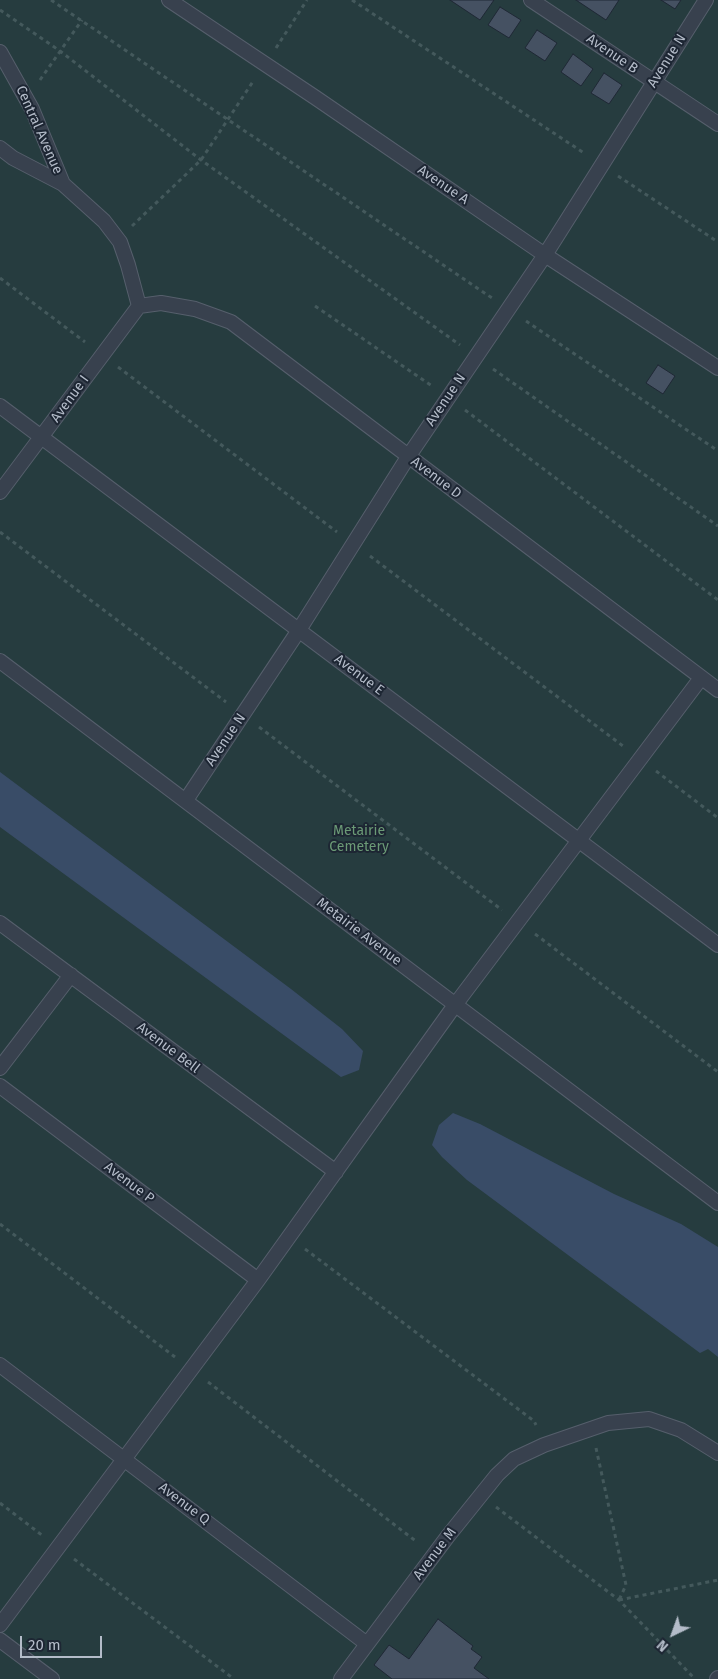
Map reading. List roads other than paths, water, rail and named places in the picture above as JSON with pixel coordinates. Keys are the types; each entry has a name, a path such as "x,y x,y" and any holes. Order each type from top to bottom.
{"lane":[{"name":"Avenue A","path":"169,0 545,254 718,368"},
{"name":"Avenue B","path":"531,0 718,124"},
{"name":"Avenue N","path":"186,800 299,630 408,457 545,254 706,0"},
{"name":"Central Avenue","path":"0,52 27,99 63,184 104,221 120,242 139,306"},
{"path":"0,148 14,158 63,184"},
{"name":"Avenue D","path":"139,306 161,304 195,309 231,322 718,690"},
{"name":"Avenue I","path":"0,492 139,306"},
{"name":"Avenue E","path":"0,406 718,944"},
{"name":"Metairie Avenue","path":"0,661 718,1203"},
{"path":"0,1625 192,1370 517,921 701,678"},
{"name":"Avenue Bell","path":"0,923 336,1172"},
{"path":"0,1068 70,975"},
{"name":"Avenue P","path":"0,1086 258,1280"},
{"name":"Avenue Q","path":"0,1364 367,1644"},
{"name":"Avenue M","path":"341,1679 480,1496 497,1475 514,1459 544,1445 608,1424 649,1418 681,1430 718,1453"},
{"path":"0,1640 52,1679"}],"water":[{"path":"0,772 342,1029 363,1051 359,1070 341,1077 0,827"},
{"path":"453,1113 480,1124 614,1194 681,1224 718,1247 718,1357 708,1349 700,1353 467,1180 442,1157 432,1145 439,1125"}],"park label":[{"name":"Metairie Cemetery","path":"359,840"}]}
